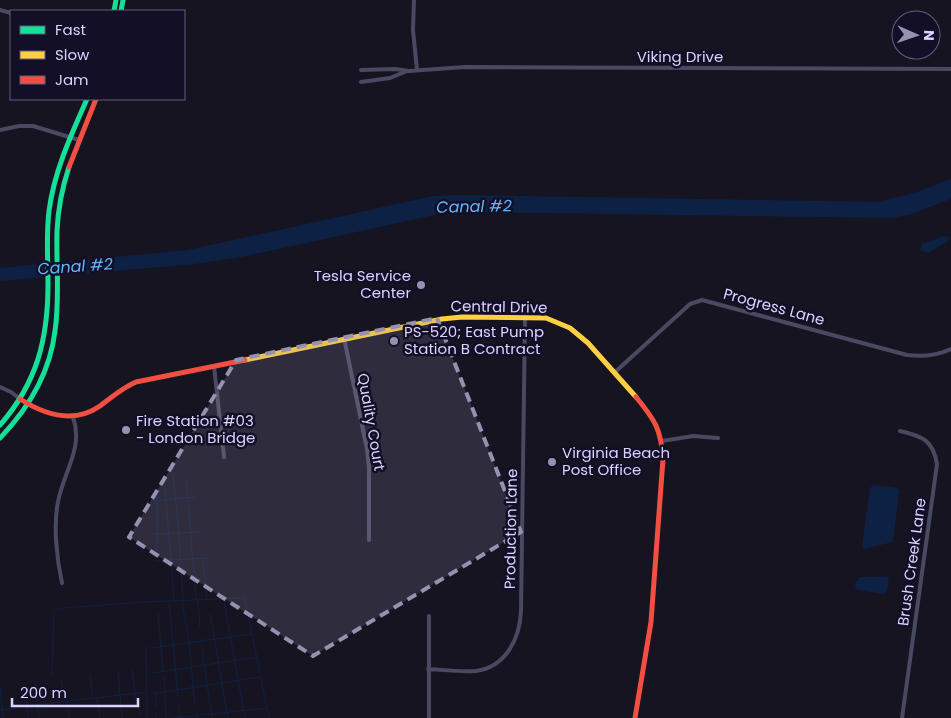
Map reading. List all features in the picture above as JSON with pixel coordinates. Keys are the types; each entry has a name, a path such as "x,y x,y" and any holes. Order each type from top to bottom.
{"street":[{"path":"414,0 417,70"},
{"name":"Viking Drive","path":"361,70 417,70 465,67 951,69"},
{"name":"Viking Drive","path":"361,82 390,78 410,70"},
{"path":"0,425 20,399 35,370 43,348 47,317 50,204 55,181 87,100"},
{"path":"0,438 28,405 45,372 53,344 57,318 58,218 64,181 96,100"},
{"path":"0,130 19,126 33,126 79,140"},
{"name":"Progress Lane","path":"614,373 690,304 702,300 907,355 923,357 951,349"},
{"name":"Central Drive","path":"20,399 46,414 72,417 92,411 127,385 344,338 442,319 462,317 549,319 570,328 580,334 654,417 662,441 663,459 651,622 635,718"},
{"name":"Production Lane","path":"428,669 474,671 488,668 505,656 513,645 519,631 521,611 526,318"},
{"name":"Quality Court","path":"344,338 369,467 369,540"},
{"path":"214,366 224,457"},
{"path":"0,387 12,392 20,399"},
{"path":"62,583 57,561 56,512 60,492 75,449 76,432 72,417"},
{"name":"Brush Creek Lane","path":"900,431 918,435 924,439 935,453 937,464 902,718"},
{"path":"662,441 693,436 718,438"},
{"path":"429,718 430,616"}],"highlighted area":[{"path":"437,318 521,532 313,656 129,537 236,360"}],"water":[{"name":"Canal #2","path":"951,179 951,199 912,214 892,218 468,212 439,214 241,257 195,264 0,281 0,268 188,250 433,196 878,202 917,192"},
{"path":"944,236 948,237 948,241 928,253 920,250 922,244"},
{"path":"873,485 897,488 899,491 893,541 864,549 862,546 870,488"},
{"path":"860,577 887,577 889,580 887,592 883,594 858,590 855,587"}],"waterway":[{"path":"164,474 174,600"},
{"path":"173,474 183,600"},
{"path":"186,478 196,599"},
{"path":"157,491 157,555"},
{"path":"152,501 195,497"},
{"path":"154,534 202,532"},
{"path":"154,561 208,558"},
{"path":"203,559 207,600"},
{"path":"152,648 252,634 244,597"},
{"path":"52,676 54,611 62,608 145,602 242,598"},
{"path":"182,601 189,643 195,706"},
{"path":"198,601 200,628"},
{"path":"224,601 245,718"},
{"path":"169,602 178,696"},
{"path":"158,613 163,669"},
{"path":"210,613 228,718"},
{"path":"252,634 269,718"},
{"path":"201,638 202,644"},
{"path":"146,645 147,718"},
{"path":"202,650 212,718"},
{"path":"152,673 257,657"},
{"path":"132,670 140,714"},
{"path":"118,672 122,718"},
{"path":"90,675 93,699"},
{"path":"164,676 166,718"},
{"path":"151,694 260,677"},
{"path":"61,678 66,702"},
{"path":"35,682 38,703"},
{"path":"25,683 28,718"},
{"path":"0,686 3,718"},
{"path":"26,706 147,692"},
{"path":"156,693 156,707"},
{"path":"97,699 100,718"},
{"path":"67,702 70,718"},
{"path":"178,703 180,718"},
{"path":"37,706 39,718"},
{"path":"0,710 17,708"},
{"path":"172,718 267,708"},
{"path":"196,712 197,718"},
{"path":"156,713 156,718"}],"traffic: fast":[{"path":"114,10 116,0"},
{"path":"121,10 123,0"},
{"path":"0,425 23,393 38,359 43,342 46,323 48,229 51,196 64,154 87,100"},
{"path":"0,438 29,402 43,375 52,346 57,306 58,223 64,183 69,167"}],"traffic: slow":[{"path":"245,360 442,319 462,317 546,318 570,328 588,343 636,397"}],"traffic: jam":[{"path":"69,167 96,100"},
{"path":"20,399 49,413 70,416 80,415 90,412 136,382 245,360"},
{"path":"635,718 651,622 663,459 661,440 656,425 636,397"}],"place":[{"name":"Tesla Service Center","path":"421,285"},
{"name":"PS-520; East Pump Station B Contract","path":"394,341"},
{"name":"Fire Station #03 - London Bridge","path":"126,430"},
{"name":"Virginia Beach Post Office","path":"552,462"}]}
